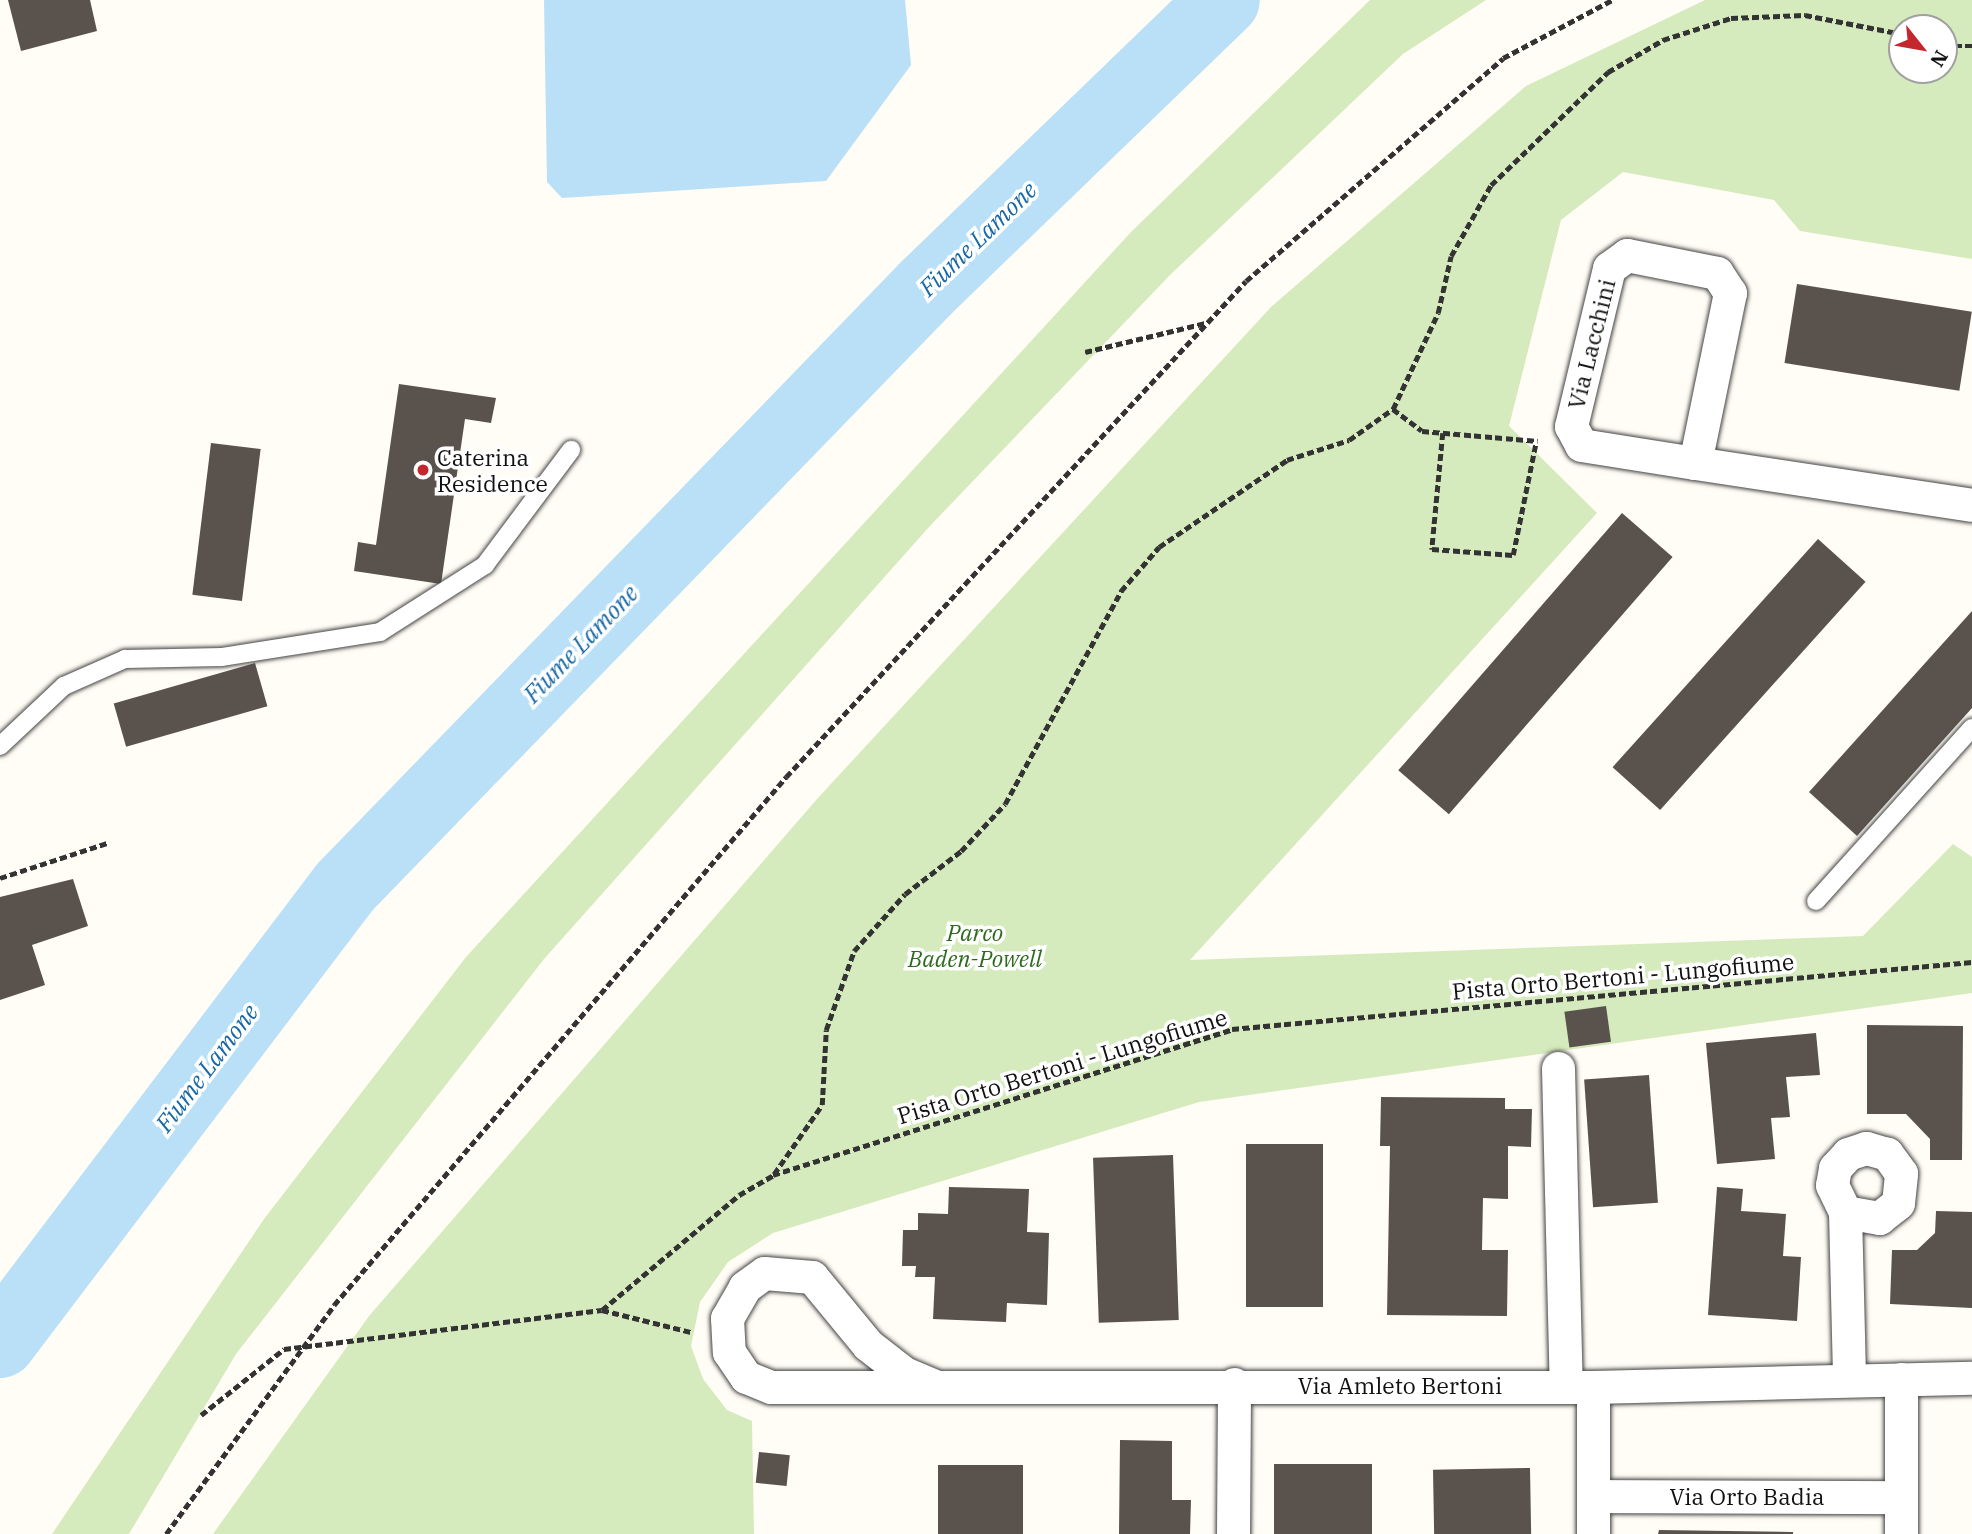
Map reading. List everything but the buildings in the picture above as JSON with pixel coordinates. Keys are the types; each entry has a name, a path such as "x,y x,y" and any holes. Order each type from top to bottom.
{"street":[{"name":"Via Lacchini","path":"1581,445 1571,426 1609,268 1627,255 1717,273 1730,293 1695,463"},
{"path":"1581,445 1972,505"},
{"path":"1558,1068 1580,1386 1594,1496 1593,1534"},
{"path":"1845,1212 1849,1378"},
{"name":"Via Amleto Bertoni","path":"937,1387 904,1373 868,1345 812,1277 788,1270 764,1273 745,1287 727,1318 729,1341 746,1377 771,1387 840,1388 1234,1384 1580,1386 1849,1378 1972,1378"},
{"path":"1901,1380 1901,1534"},
{"path":"1233,1534 1234,1384"},
{"name":"Via Orto Badia","path":"1594,1496 1901,1497"}],"lane":[{"path":"0,746 64,686 125,659 222,657 380,632 485,565 571,450"},
{"path":"1816,901 1972,728"}],"path":[{"path":"166,1534 299,1351 794,769 1246,281 1503,58 1612,0"},
{"path":"773,1175 822,1105 826,1030 854,951 905,894 961,851 1005,804 1121,591 1159,547 1287,460 1349,440 1393,410 1438,313 1451,256 1491,185 1608,72 1663,40 1731,18 1805,15 1888,31"},
{"path":"1085,352 1207,323"},
{"path":"1393,410 1422,431 1581,445"},
{"path":"1443,433 1432,549 1513,555 1536,441"},
{"path":"0,878 107,843"},
{"name":"Pista Orto Bertoni - Lungofiume","path":"602,1310 739,1195 773,1175 1232,1029 1972,962"},
{"path":"201,1415 284,1349 299,1351 602,1310 729,1341"}],"green space":[{"path":"1370,0 1486,0 1403,54 1170,275 929,527 544,959 236,1354 129,1534 52,1534 264,1219 466,957 1131,232"},
{"name":"Parco Baden-Powell","path":"1705,0 1972,0 1972,259 1800,231 1774,200 1623,172 1561,220 1509,426 1597,513 1190,960 1863,936 1953,844 1972,857 1972,993 1199,1102 773,1233 728,1262 700,1302 691,1346 703,1379 727,1410 752,1421 754,1534 213,1534 369,1316 817,799 1271,307 1526,86"}],"water":[{"path":"544,0 905,0 911,65 826,181 562,198 547,182"}],"waterway":[{"name":"Fiume Lamone","path":"0,1342 345,887 926,288 1224,0"}],"place":[{"name":"Caterina Residence","path":"423,470"}]}
